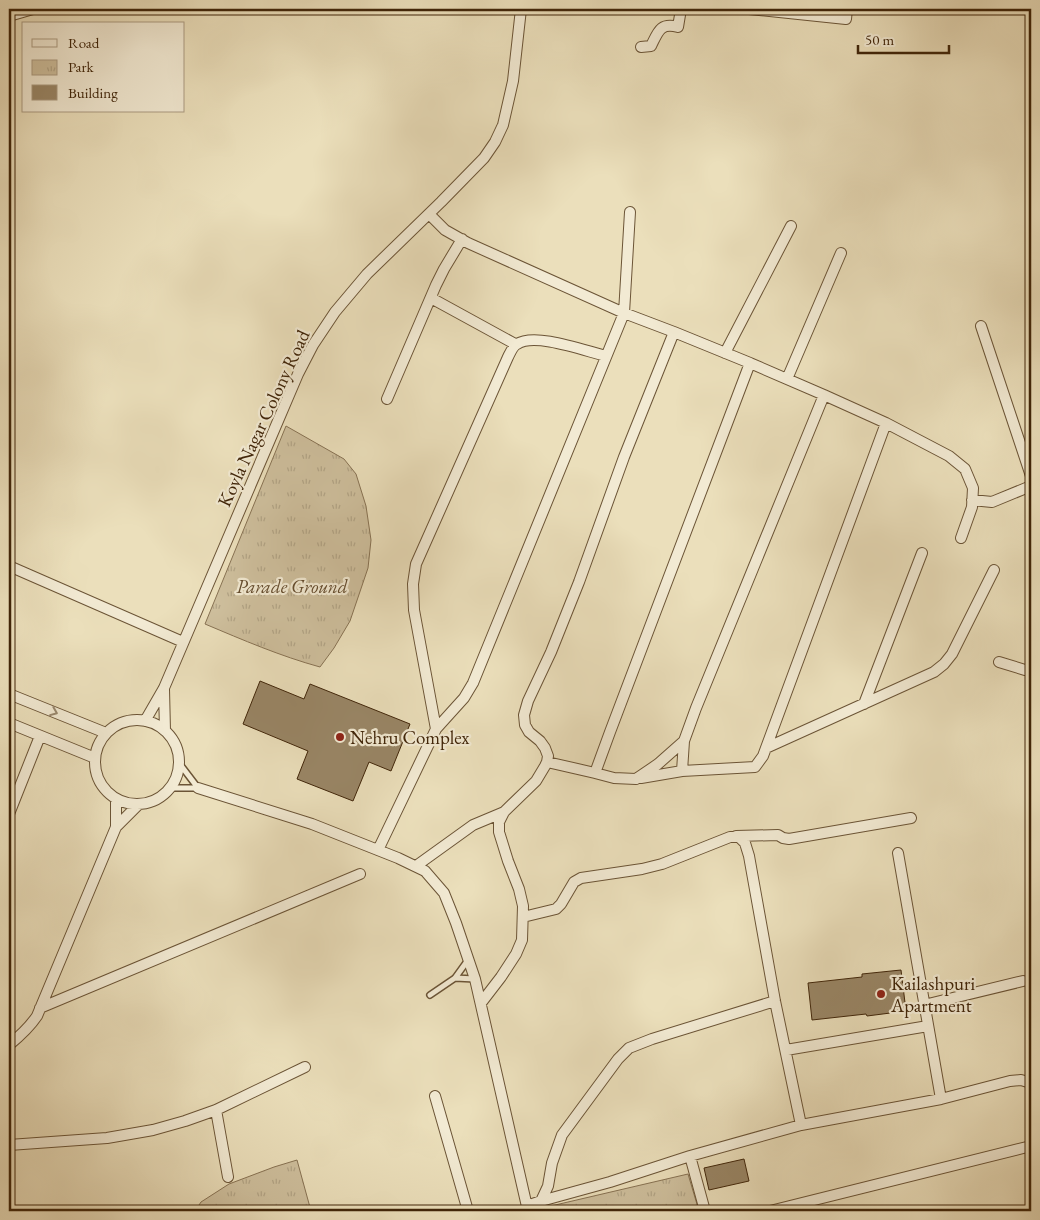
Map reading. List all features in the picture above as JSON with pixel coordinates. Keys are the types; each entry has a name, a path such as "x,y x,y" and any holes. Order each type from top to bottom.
{"street":[{"path":"9,16 33,9"},
{"name":"Koyla Nagar Colony Road","path":"145,721 164,688 298,374 313,345 335,312 367,274 484,158 495,142 503,125 513,81 521,9"},
{"path":"641,47 651,46 660,30 665,26 678,27 681,9"},
{"path":"750,9 846,19 847,9"},
{"path":"378,850 436,729 464,698 473,683 624,313 630,212"},
{"path":"429,214 445,230 520,267 624,313 750,363 824,395 886,423 949,456 964,469 973,488 972,507 961,538"},
{"path":"725,353 791,226"},
{"path":"387,400 444,269 462,239"},
{"path":"787,379 841,253"},
{"path":"431,298 515,344"},
{"path":"981,326 1031,475"},
{"path":"416,866 473,825 504,812 536,781 546,766 548,756 545,748 529,732 525,725 524,715 528,701 569,608 624,457 674,332"},
{"path":"436,729 414,610 413,584 416,564 508,356 515,344 528,340 545,340 606,356"},
{"path":"596,773 750,363"},
{"path":"682,771 684,740 696,708 824,395"},
{"path":"546,762 614,778 636,779 682,771 755,768 764,756 886,423"},
{"path":"972,500 992,502 1031,486"},
{"path":"864,704 922,553"},
{"path":"9,566 183,642"},
{"path":"766,748 934,672 952,654 994,570"},
{"path":"999,662 1031,670"},
{"path":"164,688 165,731"},
{"path":"9,694 106,733"},
{"path":"131,720 145,721 156,724 173,740 179,763 178,772 175,781 161,797 151,802 127,803 116,799 106,791 99,781 95,770 98,744 106,733 117,724 131,720"},
{"path":"9,723 95,758"},
{"path":"9,814 40,736"},
{"path":"636,779 658,764 684,740"},
{"path":"198,788 312,824 416,866 425,871 444,893 456,923 481,1003 527,1209 541,1201 801,1125 941,1099 1010,1081 1021,1080 1031,1083"},
{"path":"116,799 116,827"},
{"path":"9,1044 21,1036 30,1026 40,1008 116,827 139,804"},
{"path":"481,1003 502,977 522,940 523,906 519,888 499,832 504,812"},
{"path":"523,917 550,912 556,909 574,882 581,878 642,869 662,864 730,837 778,836 789,839 911,818"},
{"path":"730,837 739,837 745,843 749,856 775,1001 801,1125"},
{"path":"898,853 941,1099"},
{"path":"40,1008 360,874"},
{"path":"924,1005 1023,981"},
{"path":"541,1201 548,1186 552,1163 562,1135 618,1059 629,1048 652,1039 775,1001"},
{"path":"786,1050 928,1026"},
{"path":"9,1146 107,1138 153,1130 216,1110 305,1067"},
{"path":"435,1096 468,1211"},
{"path":"216,1110 228,1177"},
{"path":"770,1211 1031,1146"},
{"path":"690,1156 705,1211"}],"lane":[{"path":"179,763 198,788"},
{"path":"170,788 198,788"},
{"path":"430,995 456,978 468,960"},
{"path":"456,978 474,980"}],"green space":[{"name":"Parade Ground","path":"286,426 344,459 356,474 366,506 371,540 368,568 350,621 320,667 276,653 205,624"},
{"path":"297,1160 311,1211 195,1211 201,1202 229,1184"},
{"path":"688,1174 699,1211 539,1211 538,1209"}],"building":[{"name":"Nehru Complex","path":"260,681 304,699 310,684 410,724 391,771 369,762 353,801 297,779 308,751 243,724"},
{"name":"Kailashpuri Apartment","path":"901,970 906,1011 812,1020 808,983 862,977 862,974"},
{"path":"744,1159 749,1181 709,1190 704,1168"}],"place":[{"name":"Nehru Complex","path":"340,737"},
{"name":"Kailashpuri Apartment","path":"881,994"}]}
